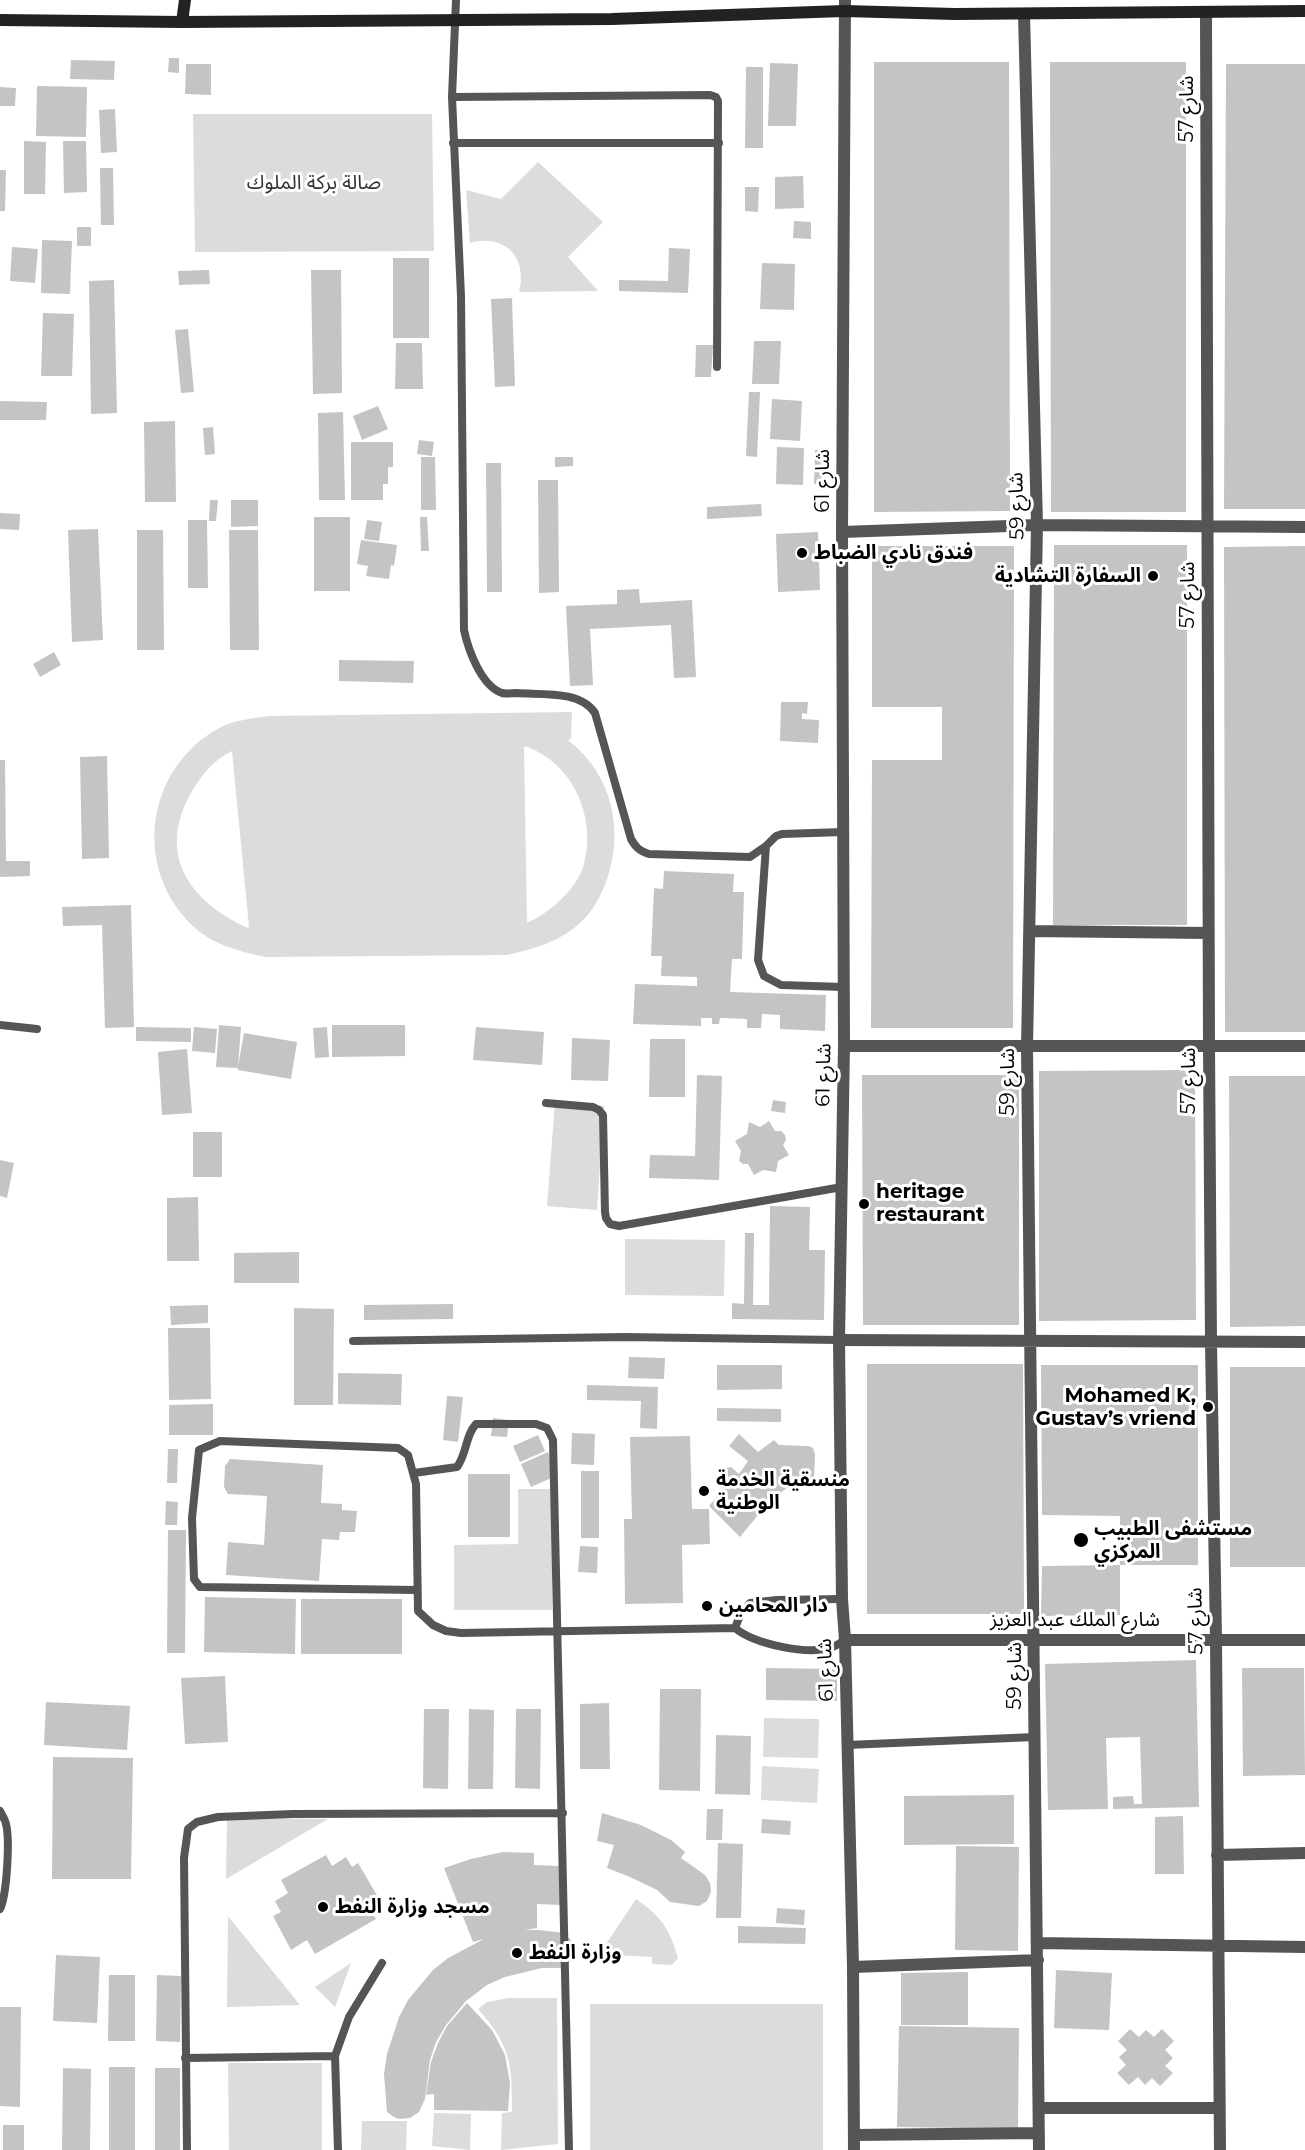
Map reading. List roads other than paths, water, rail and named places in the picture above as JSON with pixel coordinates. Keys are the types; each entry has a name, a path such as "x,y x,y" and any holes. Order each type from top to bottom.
{"main road":[{"path":"182,22 185,0"},
{"path":"0,20 182,22 635,18 844,5 955,14 1305,11"}],"street":[{"name":"شارع 61","path":"844,5 843,1046 839,1340 842,1599 853,1967 854,2150"},
{"name":"شارع 57","path":"1206,12 1210,1342 1216,1639 1220,2150"},
{"name":"شارع 59","path":"1024,14 1037,525 1027,1047 1039,2150"},
{"path":"842,532 1037,525 1305,527"},
{"path":"1030,931 1208,933"},
{"path":"843,1046 1305,1046"},
{"path":"839,1340 1305,1342"},
{"name":"شارع الملك عبد العزيز","path":"845,1640 1305,1640"},
{"path":"1217,1855 1305,1853"},
{"path":"1037,1943 1305,1947"},
{"path":"853,1967 1038,1960"},
{"path":"1040,2108 1219,2108"},
{"path":"854,2135 1039,2133"}],"lane":[{"path":"456,0 452,97 461,296 464,630 468,651 486,681 501,693 568,697 579,699 590,705 595,713 631,839 635,847 642,851 649,854 750,857 776,836 782,834 843,832"},
{"path":"452,97 714,95 718,101 719,143 717,367"},
{"path":"453,143 719,143"},
{"path":"766,846 759,960 764,976 781,985 843,987"},
{"path":"0,1025 37,1029"},
{"path":"546,1102 592,1107 603,1115 605,1212 610,1224 619,1226 842,1187"},
{"path":"353,1341 625,1337 839,1340"},
{"path":"414,1473 451,1470 458,1467 463,1460 471,1430 476,1424 536,1424 547,1428 553,1440 569,2150"},
{"path":"417,1590 200,1587 194,1579 192,1518 199,1450 220,1441 399,1448 408,1455 414,1473 418,1611 433,1626 446,1631 502,1633 735,1628 744,1635 777,1646 815,1650 831,1648 845,1640"},
{"path":"735,1628 741,1613 750,1603 777,1600 842,1599"},
{"path":"847,1745 1035,1737"},
{"path":"0,1811 7,1825 7,1879 0,1909"},
{"path":"187,2150 184,1858 188,1829 197,1822 218,1817 293,1814 563,1813"},
{"path":"338,2150 335,2056 349,2017 382,1963"},
{"path":"185,2058 335,2056"}],"place":[{"name":"فندق نادي الضباط","path":"802,553"},
{"name":"السفارة التشادية","path":"1153,576"},
{"name":"heritage restaurant","path":"864,1204"},
{"name":"Mohamed K, Gustav’s vriend","path":"1208,1407"},
{"name":"منسقية الخدمة الوطنية","path":"704,1491"},
{"name":"مستشفى الطبيب المركزي","path":"1081,1540"},
{"name":"دار المحامين","path":"707,1606"},
{"name":"مسجد وزارة النفط","path":"323,1907"},
{"name":"وزارة النفط","path":"517,1953"}],"park label":[{"name":"صالة بركة الملوك","path":"314,183"}]}
